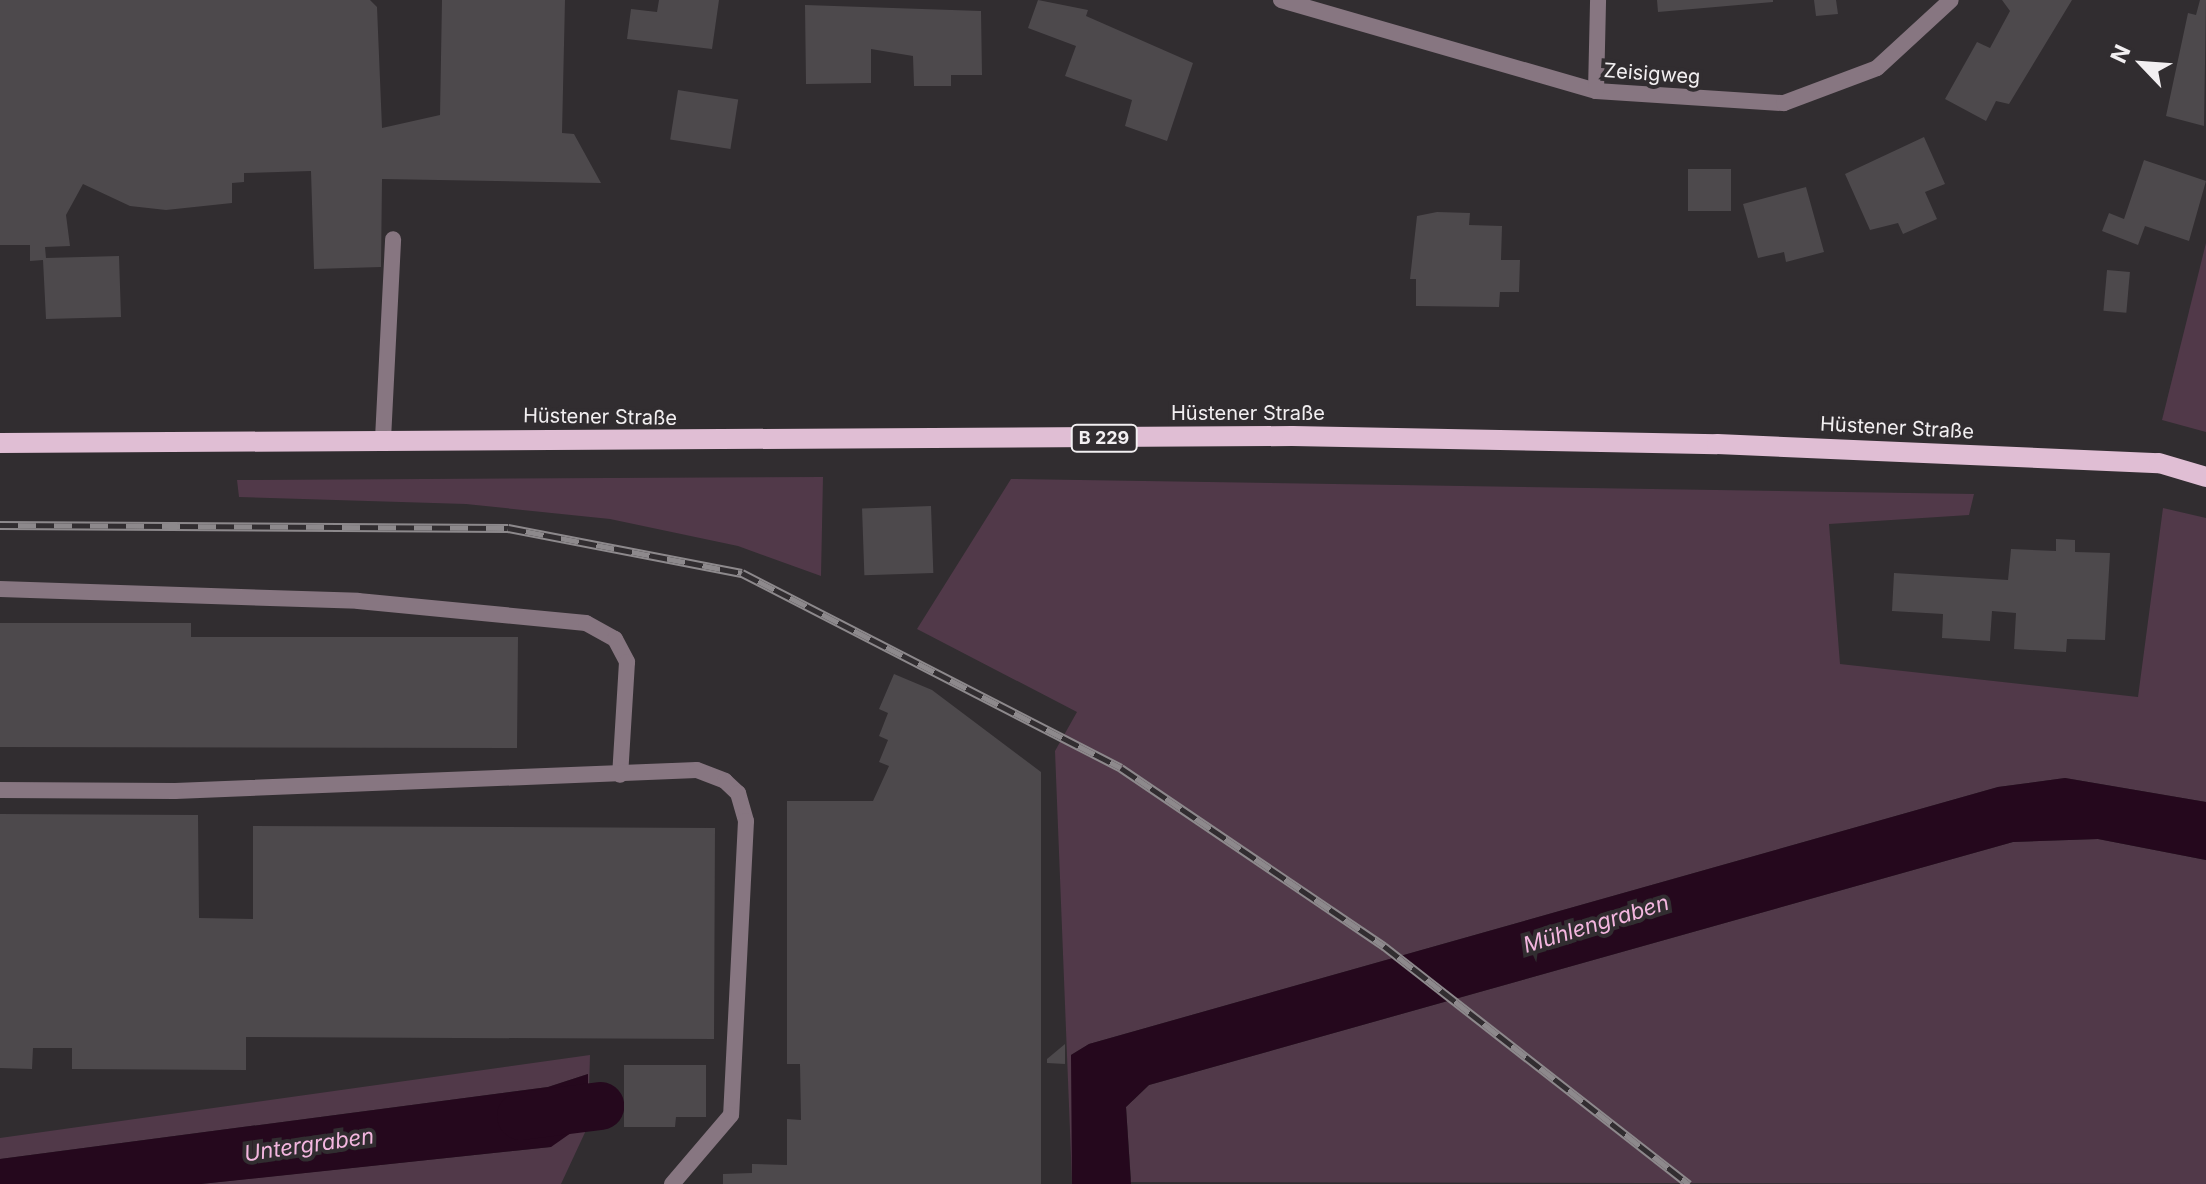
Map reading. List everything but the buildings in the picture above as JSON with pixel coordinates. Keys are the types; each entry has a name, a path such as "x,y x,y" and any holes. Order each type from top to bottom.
{"main road":[{"name":"Hüstener Straße","path":"0,443 1292,436 1702,443 2159,463 2206,477"}],"street":[{"name":"Zeisigweg","path":"1281,0 1596,91 1784,103 1877,68 1951,0"},
{"path":"1596,91 1598,0"},
{"path":"383,439 393,239"},
{"path":"0,589 358,601 586,623 615,639 627,662 620,775"},
{"path":"0,790 175,791 697,770 738,793 746,821 731,1115 672,1184"}],"shaded area":[{"path":"2206,243 2206,432 2162,420"},
{"path":"823,477 821,576 738,546 610,519 466,504 239,497 237,480"},
{"path":"1011,479 1974,494 1969,515 1829,524 1840,664 2138,697 2163,508 2206,518 2206,802 2065,778 1998,787 1089,1044 1071,1055 1131,1181 1126,1107 1149,1085 2013,842 2098,839 2206,860 2206,1184 1072,1182 1055,751 1077,712 917,629"},
{"path":"590,1055 588,1126 561,1184 200,1184 550,1147 588,1074 548,1087 0,1159 0,1138"}],"water":[{"name":"Mühlengraben","path":"2065,778 2206,802 2206,860 2098,839 2013,842 1149,1085 1126,1107 1131,1184 1072,1184 1071,1055 1089,1044 1998,787"},
{"path":"588,1074 588,1121 551,1147 201,1184 0,1184 0,1159 548,1087"}],"waterway":[{"name":"Untergraben","path":"521,1116 600,1106"}],"railway":[{"path":"0,525 508,528 742,573 1121,768 1384,946 1689,1184"}]}
